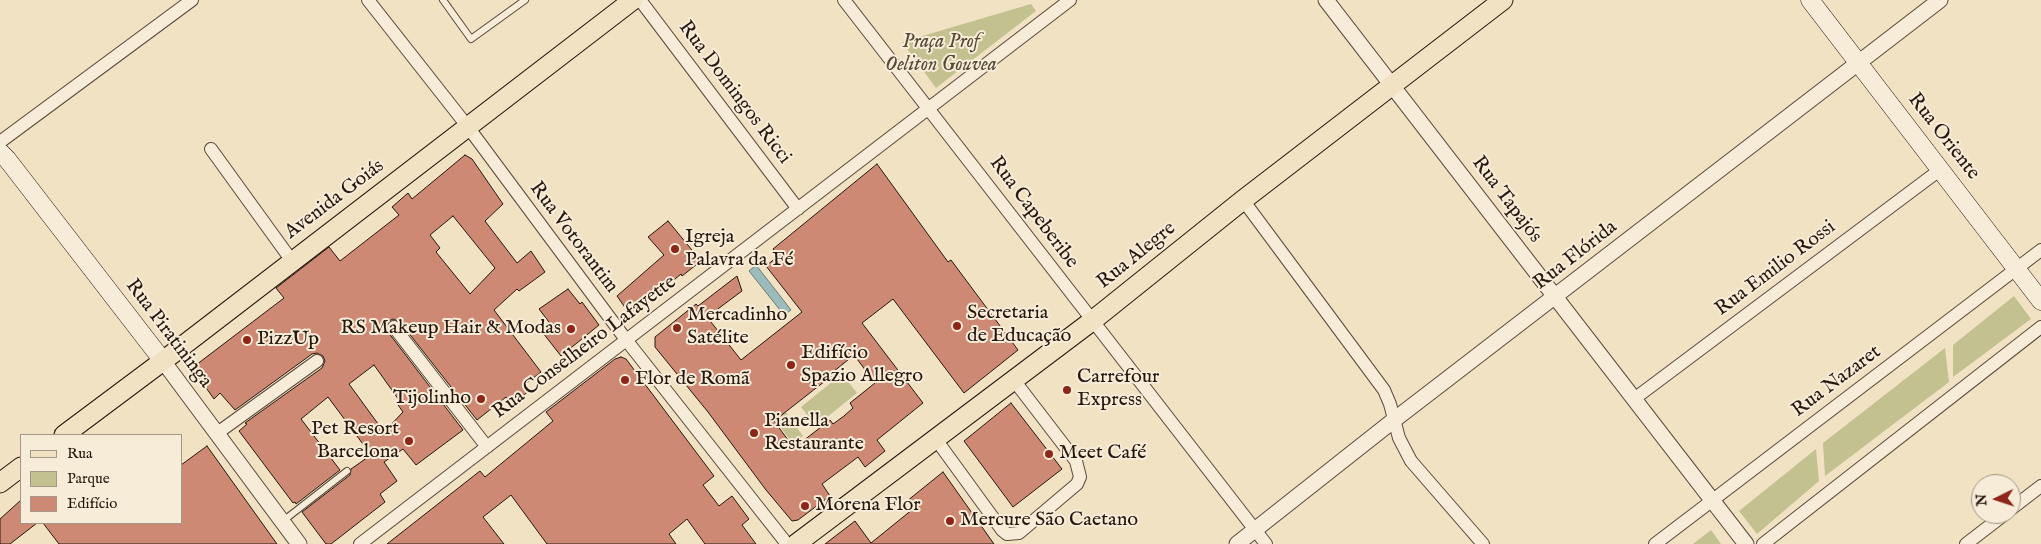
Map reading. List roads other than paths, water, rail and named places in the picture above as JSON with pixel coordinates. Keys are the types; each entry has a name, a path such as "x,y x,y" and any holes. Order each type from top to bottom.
{"main road":[{"name":"Avenida Goiás","path":"65,434 163,362 633,0"},
{"name":"Rua Alegre","path":"796,544 1092,320 1243,200 1503,0"},
{"name":"Rua Oriente","path":"1810,0 2041,301"},
{"name":"Rua Piratininga","path":"0,152 163,362"},
{"path":"0,483 20,468"}],"street":[{"name":"Rua Votorantim","path":"368,0 468,127 627,341 787,544"},
{"name":"Rua Domingos Ricci","path":"640,0 798,209"},
{"name":"Rua Capeberibe","path":"844,0 1266,544"},
{"name":"Rua Conselheiro Lafayette","path":"360,544 1070,0"},
{"name":"Rua Tapajós","path":"1326,0 1746,544"},
{"name":"Rua Flórida","path":"1237,544 1394,420 1940,0"},
{"path":"0,142 187,1"},
{"path":"211,149 292,261"},
{"name":"Rua Emilio Rossi","path":"1634,399 1941,169"},
{"path":"1243,200 1384,390 1404,450 1411,461 1483,544"},
{"name":"Rua Nazaret","path":"1655,544 2041,250"},
{"path":"394,327 487,447"},
{"path":"1762,544 2041,327"},
{"path":"216,434 317,361"},
{"name":"Rua Piratininga","path":"163,362 299,544"},
{"path":"935,438 1002,530 1007,534 1019,533 1078,484 1080,477 1076,461 1013,379"},
{"path":"2021,501 2041,486"},
{"path":"1966,544 1992,524"}],"lane":[{"path":"443,0 471,39 525,0"},
{"path":"282,521 347,470"}],"water":[{"path":"756,265 791,310 784,315 749,271"}],"place":[{"name":"Igreja Palavra da Fé","path":"675,249"},
{"name":"Secretaria de Educação","path":"957,326"},
{"name":"Mercadinho Satélite","path":"677,328"},
{"name":"RS Makeup Hair & Modas","path":"571,329"},
{"name":"PizzUp","path":"247,340"},
{"name":"Edifício Spazio Allegro","path":"791,365"},
{"name":"Flor de Romã","path":"625,380"},
{"name":"Carrefour Express","path":"1067,390"},
{"name":"Tijolinho","path":"481,399"},
{"name":"Pianella Restaurante","path":"754,433"},
{"name":"Pet Resort Barcelona","path":"409,441"},
{"name":"Meet Café","path":"1049,454"},
{"name":"Morena Flor","path":"805,506"},
{"name":"Mercure São Caetano","path":"950,521"}],"park label":[{"name":"Praça Prof Oeliton Gouvea","path":"941,54"}]}
